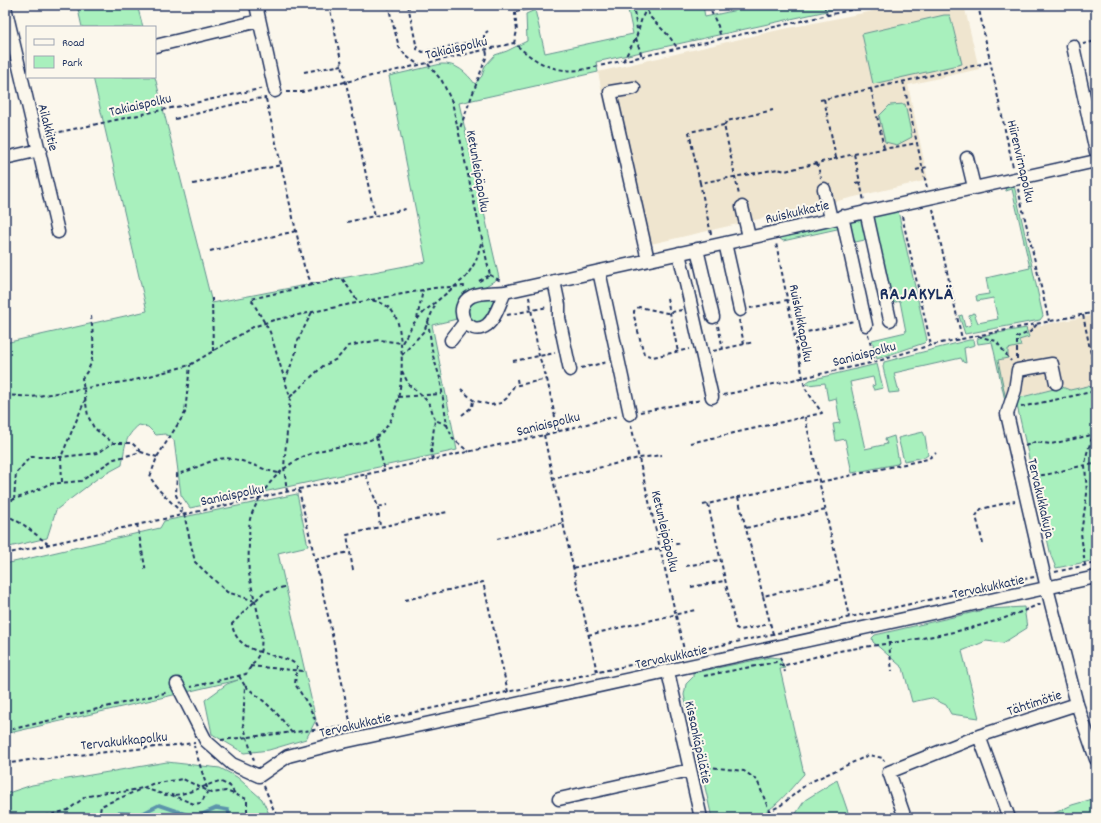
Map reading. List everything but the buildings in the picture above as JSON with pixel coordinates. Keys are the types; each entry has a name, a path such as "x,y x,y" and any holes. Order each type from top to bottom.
{"street":[{"path":"256,5 271,95"},
{"name":"Ailakkitie","path":"5,7 8,36 37,137 58,232"},
{"path":"156,46 259,21"},
{"path":"1073,46 1096,152"},
{"path":"634,88 610,92 648,260"},
{"path":"5,158 40,150"},
{"path":"967,158 974,187"},
{"name":"Ruiskukkatie","path":"465,322 462,306 466,300 476,295 505,292 836,218 865,207 899,204 929,193 974,187 1096,161"},
{"path":"822,184 836,218 866,322"},
{"path":"740,201 749,237"},
{"path":"865,207 890,320"},
{"path":"725,243 740,310"},
{"path":"697,249 712,317"},
{"path":"679,253 712,398"},
{"path":"599,271 630,414"},
{"path":"554,281 559,305 559,318 570,370"},
{"path":"451,340 465,322 474,328 486,326 491,320 505,292"},
{"path":"1011,411 1018,370 1052,364 1056,383"},
{"name":"Tervakukkakuja","path":"1011,411 1037,574 1047,588"},
{"name":"Tervakukkatie","path":"259,776 288,756 334,744 1096,578"},
{"name":"Tähtimötie","path":"889,772 979,736 1077,704 1047,588"},
{"name":"Kissankäpälätie","path":"668,672 693,767 701,818"},
{"path":"179,687 206,742 232,764 259,776"},
{"path":"1077,704 1096,759"},
{"path":"979,736 1009,818"},
{"path":"559,800 693,767"},
{"path":"889,772 905,818"}],"path":[{"path":"329,5 375,216"},
{"path":"388,5 399,47 406,56 420,66"},
{"path":"408,5 417,49 423,52 484,39"},
{"path":"514,5 517,31 514,43 539,62 559,71 581,70 873,5"},
{"path":"516,12 545,5"},
{"path":"633,5 637,30"},
{"path":"644,5 651,18 669,36 678,49"},
{"path":"622,61 636,38 637,30 648,5"},
{"path":"708,5 718,26 721,39"},
{"path":"824,5 827,15"},
{"name":"Hiirenvirnapolku","path":"978,5 1049,321"},
{"path":"487,51 484,34 488,31"},
{"path":"636,38 642,57"},
{"name":"Takiaispolku","path":"37,137 261,87 271,95 302,92 487,51 514,43"},
{"name":"Ketunleipäpolku","path":"473,283 490,275 459,130 487,56 487,51"},
{"path":"820,100 991,62"},
{"path":"428,64 442,81 452,102 459,130"},
{"path":"304,72 342,65"},
{"path":"904,82 962,339"},
{"path":"261,87 271,95 281,165 304,266 312,285"},
{"path":"871,89 884,148"},
{"path":"175,119 271,95"},
{"path":"824,99 836,158"},
{"path":"712,237 689,132 773,110"},
{"path":"724,124 740,201"},
{"path":"700,184 778,169 785,171 854,154 884,148 898,148 918,143"},
{"path":"854,154 865,207"},
{"path":"817,163 822,184"},
{"path":"193,184 281,165"},
{"path":"916,170 927,167"},
{"path":"855,183 860,182"},
{"path":"899,204 931,345"},
{"path":"346,222 406,209"},
{"path":"210,251 296,231"},
{"name":"Ruiskukkapolku","path":"774,232 805,388 822,413 805,417"},
{"path":"402,343 417,320 466,277 476,261 482,240"},
{"path":"287,492 284,467 290,397 277,350 266,323 251,300 342,278 358,302"},
{"path":"5,395 32,397 135,380 190,364 242,332 266,323 358,302 423,290 453,288 468,285"},
{"path":"527,287 539,356 547,378 558,431"},
{"path":"417,320 423,290"},
{"path":"212,298 212,351"},
{"path":"667,298 678,352"},
{"path":"5,731 179,687 246,674 261,649 255,602 249,572 250,519 258,498 284,467 312,453 356,444 376,437 383,432 390,420 398,397 402,356 400,328 390,309 382,302 370,300"},
{"path":"744,344 739,318 740,310 788,300"},
{"path":"402,356 424,331 436,302"},
{"path":"505,321 506,315 559,305"},
{"path":"692,308 670,312 639,307 634,311 644,354 653,357 678,352 723,349 754,342"},
{"path":"285,381 296,352 296,346 312,312"},
{"name":"Saniaispolku","path":"5,554 385,471 630,414 803,379 875,362 931,345 1096,312"},
{"path":"1083,315 1096,378"},
{"path":"92,316 94,354 89,371 82,378 88,416 94,428 113,444"},
{"path":"712,317 716,321 723,349"},
{"path":"428,321 433,356 440,378 441,394 447,425 453,439 469,452"},
{"path":"794,335 866,322 875,362"},
{"path":"1018,370 1017,337 1030,332 1039,323"},
{"path":"976,336 996,342 1018,370"},
{"path":"290,397 323,366 336,359 348,346 379,340 402,343"},
{"path":"513,361 566,350"},
{"path":"570,370 619,360"},
{"path":"184,514 158,489 150,477 150,472 157,457 185,413 190,364"},
{"path":"401,370 409,385 422,395 430,405 435,420 431,450 433,460"},
{"path":"461,389 473,400 486,404 501,403 510,395 512,387 547,378"},
{"path":"517,379 518,385"},
{"path":"1011,411 1096,391"},
{"path":"398,397 441,394"},
{"path":"62,482 61,457 86,399"},
{"path":"462,415 472,407 473,400"},
{"name":"Ketunleipäpolku","path":"630,414 684,653"},
{"path":"690,443 805,417 849,618"},
{"path":"435,420 447,425"},
{"path":"544,435 597,673"},
{"path":"1024,446 1035,442 1051,444 1095,435"},
{"path":"1085,566 1081,534 1087,494 1085,464 1087,453 1095,435"},
{"path":"376,437 385,471"},
{"path":"14,500 16,473 30,457 61,457 98,453 113,444 132,443 141,452 157,457"},
{"path":"5,503 35,492 49,484 81,481 114,459 141,452"},
{"path":"820,482 928,459 936,453"},
{"path":"553,479 639,458 662,455"},
{"path":"255,602 227,592 195,562 184,514 176,495 177,474 219,459 242,460 255,466 278,473"},
{"path":"1030,477 1049,475 1085,464 1096,464"},
{"path":"366,475 378,507 380,527"},
{"path":"703,505 819,479"},
{"path":"299,490 351,726"},
{"path":"738,497 773,634"},
{"path":"983,544 976,516 981,508 1018,501"},
{"path":"708,504 719,560 736,628 740,630 770,624"},
{"path":"378,507 387,505"},
{"path":"746,528 826,510"},
{"path":"353,570 347,535 447,512"},
{"path":"5,514 24,525 48,544"},
{"path":"497,540 563,523"},
{"path":"137,524 146,572"},
{"path":"573,568 681,543"},
{"path":"315,560 349,552"},
{"path":"686,566 719,560"},
{"name":"Tervakukkapolku","path":"5,764 29,760 351,726 849,618 1037,574 1096,563"},
{"path":"763,596 840,579"},
{"path":"690,587 724,581"},
{"path":"405,600 483,582 508,692"},
{"path":"284,587 264,592 232,624 237,636 250,647 259,652 294,662 297,666 295,684 309,706 319,729"},
{"path":"700,675 776,662 782,666 837,652 968,629 1010,618 1037,605 1052,605"},
{"path":"588,635 695,610"},
{"path":"887,624 892,671"},
{"path":"777,648 785,672"},
{"path":"250,666 303,670"},
{"path":"238,676 245,686 278,714 292,732"},
{"path":"245,686 243,724 246,737 259,776 277,818"},
{"path":"5,811 18,817 42,817 68,810 85,797 106,792 123,792 143,788 174,796 194,804 201,803 208,791 193,743"},
{"path":"755,818 780,806 808,783 869,755 883,758 889,772"},
{"path":"693,767 744,771 757,780 772,818"},
{"path":"99,818 101,806 152,784 183,779 212,793 226,791 247,799 247,812 236,818"},
{"path":"174,796 188,793 200,787 219,781 230,786 235,794"}],"shaded area":[{"path":"903,5 964,5 979,69 908,85 928,180 651,244 620,109 606,112 598,72 779,30"},
{"path":"1096,315 1096,384 1070,390 1062,387 1006,400 992,334"}],"green space":[{"path":"77,5 137,5 143,26 82,26"},
{"path":"627,5 703,5 705,17 760,5 854,5 596,62 598,72 459,103 499,278 479,290 456,308 457,319 432,325 457,450 190,508 181,495 174,440 165,434 156,435 148,427 139,425 134,429 128,438 122,465 98,478 56,510 47,538 5,548 5,343 147,311 93,78 155,78 212,303 426,262 389,76 446,64 460,69 475,84 482,76 485,66 495,55 527,41 526,14 535,10 545,53 633,34"},
{"path":"944,15 950,15 962,64 873,84 862,34"},
{"path":"905,104 912,137 897,145 885,142 879,116 890,105"},
{"path":"1014,185 1043,316 1040,320 965,334 959,316 962,315 965,327 971,325 969,315 974,313 978,323 998,319 993,298 977,301 976,296 989,294 986,278 1030,268 1012,189 1006,191 1005,187"},
{"path":"898,211 927,340 924,343 877,359 872,340 906,332 900,301 892,303 879,242 876,237 873,216"},
{"path":"862,218 869,239 851,243 846,221"},
{"path":"839,223 840,227 837,229 783,241 779,238"},
{"path":"494,298 494,301 483,321 475,322 471,320 468,310 473,303 479,300"},
{"path":"1026,328 1029,337 1019,340 1021,346 1008,349 1008,358 998,360 1006,405 992,342 978,344 977,339 986,335"},
{"path":"974,340 975,345 964,348 966,363 963,362 961,358 894,373 899,392 889,393 883,367 884,362"},
{"path":"877,364 883,388 874,390 872,386 875,385 873,377 850,382 865,449 887,444 885,439 894,436 899,462 897,464 852,473 845,439 836,441 833,424 840,423 836,398 828,400 825,383 808,385 806,383 810,380"},
{"path":"1088,386 1091,387 1096,397 1096,560 1056,568 1051,556 1016,401 1018,398 1062,387 1070,390"},
{"path":"923,432 928,455 925,457 904,461 898,438"},
{"path":"297,494 308,546 278,553 316,720 306,739 269,750 244,753 212,734 205,700 227,684 238,680 5,734 5,564 160,528 164,521"},
{"path":"1024,607 1027,628 1003,643 986,641 962,651 979,718 951,714 946,705 931,698 912,702 903,668 873,642 872,638 875,635 988,609"},
{"path":"770,657 779,658 785,668 780,669 804,774 780,801 773,807 757,816 740,819 712,818 684,695 686,684 693,677 693,673"},
{"path":"167,762 220,768 237,777 262,799 271,818 177,818 166,814 150,818 5,818 5,794 32,785"},
{"path":"837,780 850,818 790,818 795,815 805,800"},
{"path":"1096,798 1096,818 1044,818 1072,805"}],"waterway":[{"path":"106,818 118,813 141,814 159,805 188,815 200,815 216,808 228,810 230,818"}],"district":[{"name":"RAJAKYLÄ","path":"917,293"}]}
